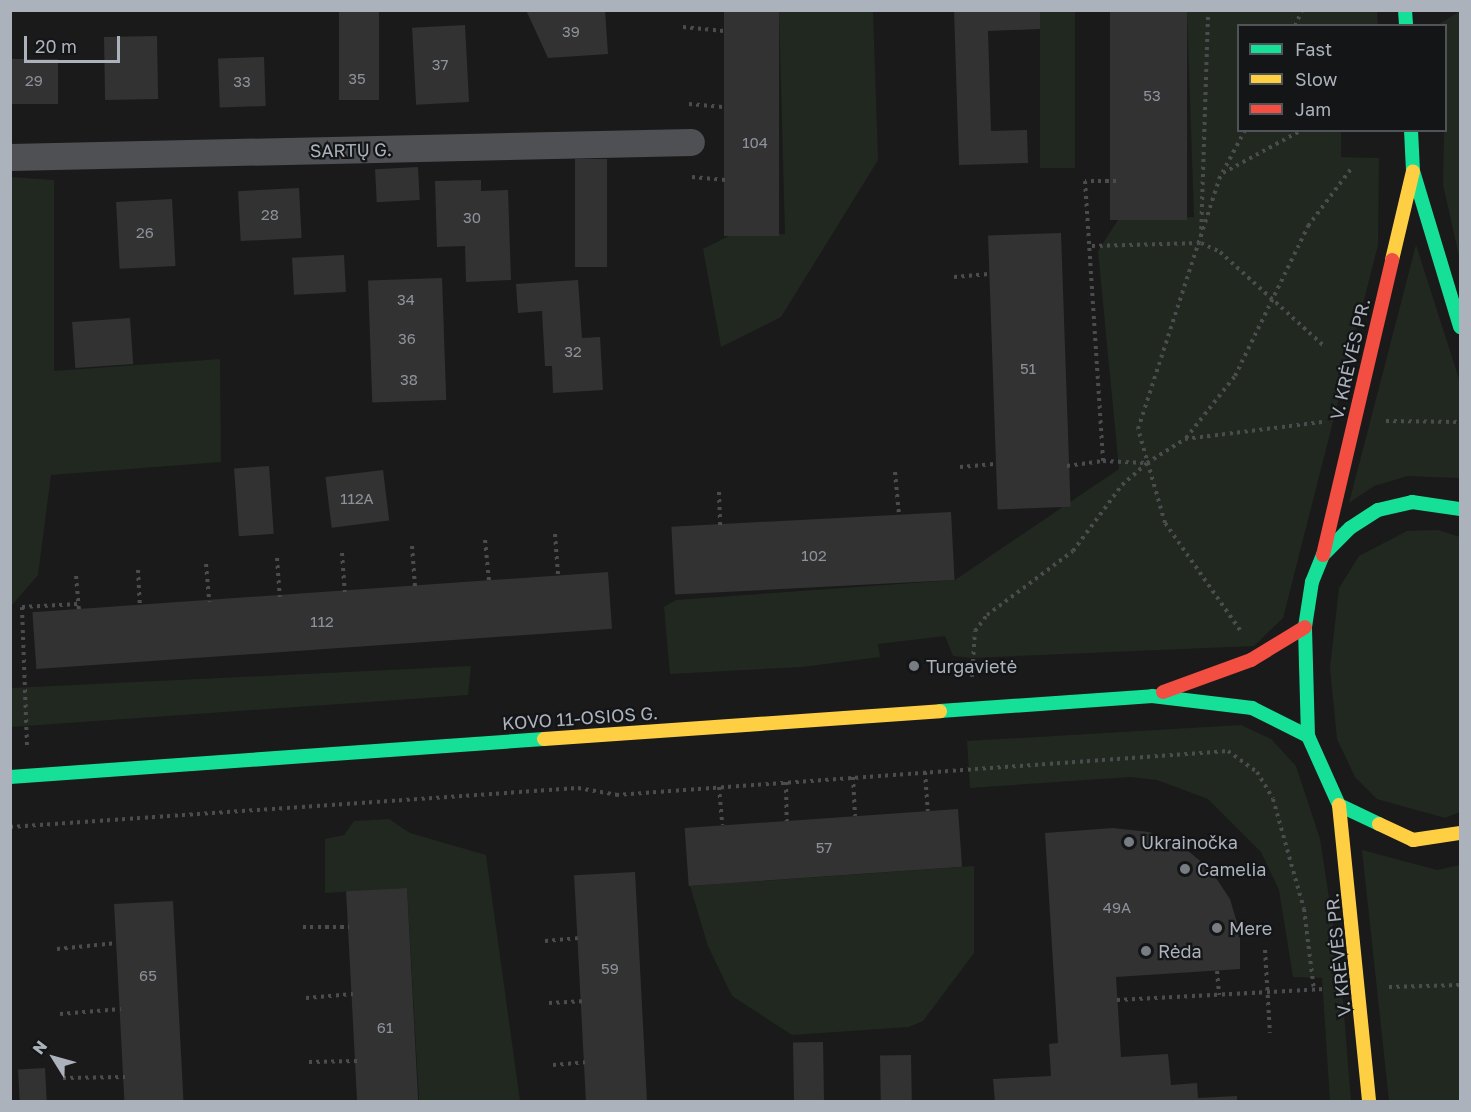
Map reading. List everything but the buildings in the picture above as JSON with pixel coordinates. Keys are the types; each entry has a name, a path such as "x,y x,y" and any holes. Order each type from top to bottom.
{"main road":[{"name":"V. KRĖVĖS PR.","path":"1411,132 1413,171 1461,327"},
{"name":"V. KRĖVĖS PR.","path":"1323,555 1413,171"},
{"path":"1308,736 1305,627 1312,582 1323,555 1350,528 1378,510 1412,502 1461,509"},
{"name":"KOVO 11-OSIOS G.","path":"1152,696 1251,660 1305,627"},
{"name":"KOVO 11-OSIOS G.","path":"10,777 1152,696 1252,708 1308,736"},
{"name":"V. KRĖVĖS PR.","path":"1308,736 1339,805 1369,1101"},
{"path":"1339,805 1413,840 1461,833"}],"street":[{"name":"SARTŲ G.","path":"10,157 691,142"}],"path":[{"path":"1201,243 1208,10"},
{"path":"1296,24 1302,10"},
{"path":"683,27 724,31"},
{"path":"689,104 726,107"},
{"path":"1241,631 1164,523 1138,429 1145,398 1201,243 1221,175 1244,132"},
{"path":"1221,175 1298,132"},
{"path":"973,708 975,631 987,615 1073,551 1122,485 1147,463 1185,439 1235,376 1308,226 1351,169"},
{"path":"693,177 728,180"},
{"path":"1103,460 1092,246 1085,181 1116,181"},
{"path":"1092,246 1201,243 1220,252 1323,345"},
{"path":"954,277 989,274"},
{"path":"1185,439 1309,422 1461,422"},
{"path":"1067,466 1103,460 1147,463"},
{"path":"960,467 995,464"},
{"path":"895,472 899,516"},
{"path":"719,492 720,528"},
{"path":"555,534 558,575"},
{"path":"485,540 489,581"},
{"path":"412,546 415,586"},
{"path":"342,553 345,592"},
{"path":"277,558 280,597"},
{"path":"206,564 209,602"},
{"path":"138,570 140,608"},
{"path":"76,576 79,612"},
{"path":"28,776 21,608 78,604"},
{"path":"10,827 579,788 616,795 1228,751 1257,772 1273,799 1304,909 1314,990 1117,1000"},
{"path":"925,772 928,811"},
{"path":"853,777 855,816"},
{"path":"786,782 788,821"},
{"path":"719,787 722,825"},
{"path":"303,927 349,927"},
{"path":"545,941 578,938"},
{"path":"57,949 117,943"},
{"path":"1265,950 1270,1033"},
{"path":"1217,971 1219,995"},
{"path":"306,998 352,994"},
{"path":"549,1003 582,1001"},
{"path":"60,1014 121,1009"},
{"path":"309,1062 357,1061"},
{"path":"553,1065 585,1062"},
{"path":"63,1078 125,1077"}],"shaded area":[{"path":"779,11 873,11 878,160 781,317 721,347 703,249 729,236 785,234"},
{"path":"1040,11 1075,11 1075,168 1040,168"},
{"path":"1187,11 1377,11 1378,24 1237,24 1237,132 1341,132 1341,157 1379,158 1378,245 1283,618 1254,646 971,658 953,656 945,636 878,644 880,657 802,667 670,674 664,607 676,600 955,580 1119,469 1098,251 1118,220 1194,217"},
{"path":"1460,11 1460,260 1443,185 1444,132 1447,132 1447,24 1439,24"},
{"path":"11,177 54,180 54,371 220,359 221,462 51,475 38,575 11,606"},
{"path":"1416,245 1460,382 1460,478 1408,476 1374,486 1349,503"},
{"path":"1438,530 1460,537 1460,812 1445,818 1377,799 1355,777 1337,739 1330,668 1339,588 1359,556 1407,531"},
{"path":"471,666 468,695 11,727 11,688"},
{"path":"1241,725 1271,739 1296,766 1320,839 1341,976 1351,1101 1330,1101 1322,978 1293,977 1279,890 1261,852 1208,799 1157,780 1130,777 970,788 967,741"},
{"path":"389,819 410,833 486,855 520,1101 419,1101 407,888 325,893 325,839 344,835 354,821"},
{"path":"1362,850 1437,870 1460,865 1460,1101 1389,1101"},
{"path":"974,866 974,953 923,1021 909,1027 792,1035 732,996 708,946 690,886"}],"traffic: fast":[{"path":"1405,10 1406,24"},
{"path":"1411,132 1413,171 1460,327"},
{"path":"1379,824 1339,805 1308,736 1305,627 1312,582 1323,555 1350,528 1378,510 1412,502 1460,509"},
{"path":"940,711 1152,696 1252,708 1308,736"},
{"path":"10,777 544,739"}],"traffic: slow":[{"path":"1392,260 1413,171"},
{"path":"544,739 940,711"},
{"path":"1339,805 1369,1102"},
{"path":"1379,824 1413,840 1460,833"}],"traffic: jam":[{"path":"1323,555 1392,260"},
{"path":"1163,692 1251,660 1305,627"}],"place":[{"name":"Turgavietė","path":"914,666"},
{"name":"Ukrainočka","path":"1129,842"},
{"name":"Camelia","path":"1185,869"},
{"name":"Mere","path":"1217,928"},
{"name":"Rėda","path":"1146,951"}]}
